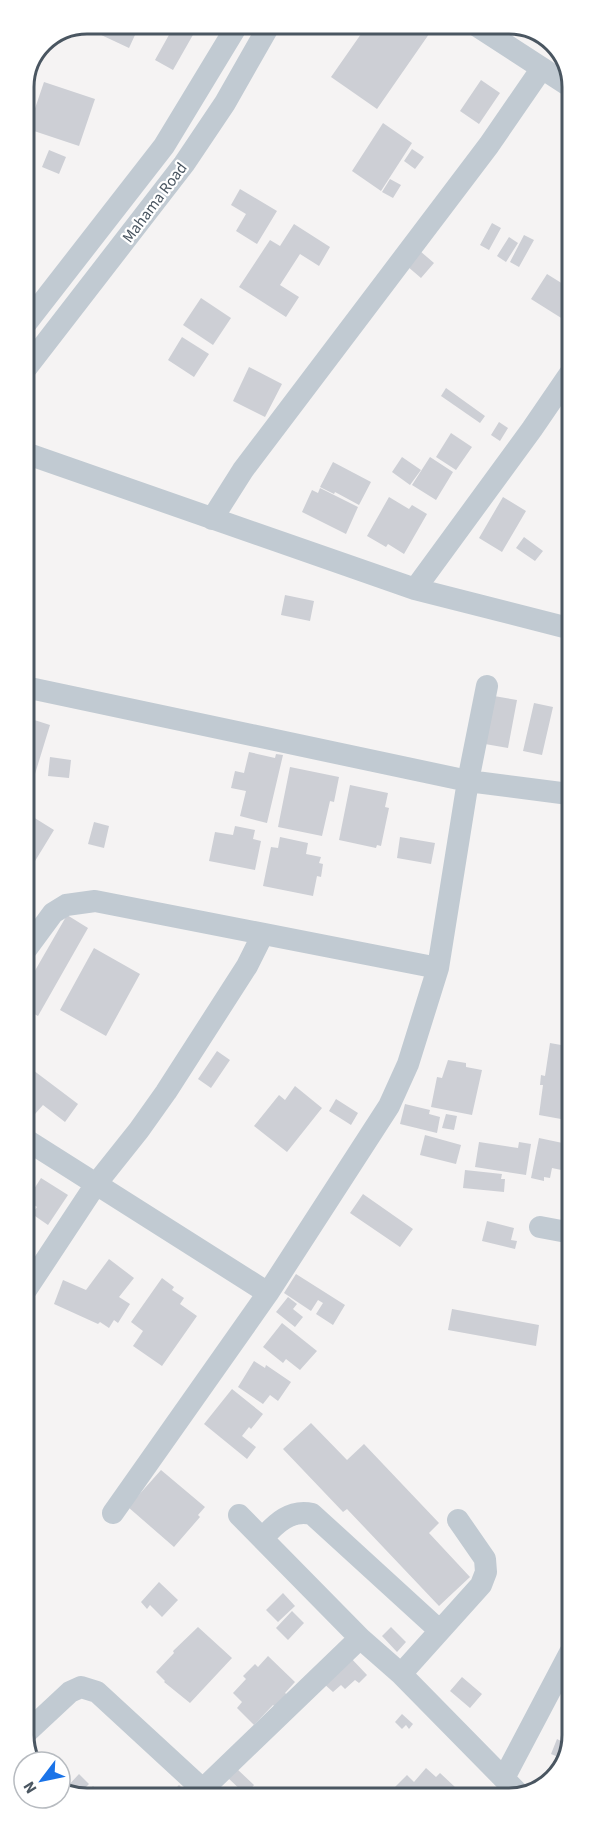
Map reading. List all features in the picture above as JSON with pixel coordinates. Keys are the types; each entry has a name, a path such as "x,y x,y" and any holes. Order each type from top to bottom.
{"street":[{"name":"Mahama Road","path":"34,313 164,146 232,34"},
{"name":"Mahama Road","path":"34,358 184,164 225,103 264,34"},
{"path":"491,35 562,81"},
{"path":"212,519 243,470 489,145 542,68"},
{"path":"415,589 562,385"},
{"path":"34,456 415,589 562,626"},
{"path":"112,1513 268,1293 389,1106 408,1064 438,968 468,781 487,686"},
{"path":"34,689 468,781 562,793"},
{"path":"34,939 53,913 66,905 95,901 438,968"},
{"path":"34,1278 96,1184 166,1092 248,966 263,934"},
{"path":"34,1145 268,1293"},
{"path":"540,1227 562,1231"},
{"path":"263,1538 275,1524 292,1514 303,1512 312,1514 439,1630"},
{"path":"239,1515 360,1638 401,1674 513,1788"},
{"path":"401,1674 481,1585 486,1572 485,1560 458,1520"},
{"path":"213,1787 360,1638"},
{"path":"504,1778 562,1668"},
{"path":"34,1726 70,1692 81,1687 97,1692 201,1787"}],"building":[{"path":"99,34 135,34 129,48"},
{"path":"169,34 193,34 173,70 155,60"},
{"path":"361,35 429,35 377,109 331,77"},
{"path":"481,80 500,93 479,124 460,111"},
{"path":"44,82 95,99 79,146 34,131 34,111"},
{"path":"383,123 412,143 381,191 352,171"},
{"path":"412,149 424,157 415,169 404,161"},
{"path":"49,150 66,157 59,174 42,167"},
{"path":"390,179 401,185 393,198 382,192"},
{"path":"240,189 277,211 257,244 236,231 246,214 231,205"},
{"path":"492,223 501,228 489,250 480,245"},
{"path":"294,224 330,247 319,266 300,254 280,285 299,297 286,317 239,287 270,240 280,246"},
{"path":"524,235 534,240 519,267 510,262"},
{"path":"509,237 518,243 506,262 497,256"},
{"path":"420,251 434,263 421,278 407,266"},
{"path":"547,274 562,283 562,318 531,299"},
{"path":"201,298 231,318 213,345 183,325"},
{"path":"182,337 209,354 194,377 168,360"},
{"path":"249,367 282,384 265,417 233,401"},
{"path":"446,388 485,416 480,423 441,396"},
{"path":"499,422 508,428 500,441 491,435"},
{"path":"451,433 472,447 456,470 436,457"},
{"path":"402,457 421,470 410,485 392,472"},
{"path":"430,457 453,472 436,500 412,485"},
{"path":"333,462 371,482 359,505 320,487"},
{"path":"320,488 358,507 346,534 302,512 312,490 318,493"},
{"path":"389,497 409,509 412,505 427,514 404,554 388,544 386,547 367,536"},
{"path":"503,497 526,511 502,552 479,538"},
{"path":"524,537 543,551 535,561 516,548"},
{"path":"285,595 314,601 310,621 281,615"},
{"path":"494,696 517,700 508,748 485,744"},
{"path":"534,703 553,707 542,755 523,751"},
{"path":"34,720 50,725 34,774"},
{"path":"249,752 275,758 276,754 283,755 267,823 240,816 246,791 231,788 235,771 244,773"},
{"path":"50,757 71,760 69,778 48,776"},
{"path":"290,767 339,777 334,802 330,801 322,836 278,827"},
{"path":"350,785 388,793 385,807 389,808 381,846 377,845 376,848 339,840"},
{"path":"34,818 54,830 34,863"},
{"path":"94,822 109,826 104,848 88,844"},
{"path":"235,826 255,830 253,839 261,841 255,870 209,861 215,832 233,835"},
{"path":"280,837 308,843 306,854 321,857 319,863 323,864 321,877 317,876 313,896 263,886 271,847 278,848"},
{"path":"400,837 435,843 431,864 397,858"},
{"path":"67,915 88,928 38,1016 34,1014 34,972"},
{"path":"94,948 140,974 106,1036 60,1010"},
{"path":"550,1043 562,1045 562,1119 539,1115 543,1085 540,1085 541,1075 545,1076"},
{"path":"217,1051 230,1060 211,1088 198,1079"},
{"path":"448,1060 466,1063 466,1067 482,1070 472,1115 431,1107 437,1077 442,1078"},
{"path":"34,1071 78,1104 65,1122 43,1105 35,1114"},
{"path":"295,1086 322,1108 287,1152 254,1126 279,1095 285,1100"},
{"path":"336,1099 358,1113 351,1125 329,1111"},
{"path":"405,1104 430,1110 429,1114 440,1117 437,1133 400,1124"},
{"path":"446,1114 457,1116 454,1130 442,1128"},
{"path":"425,1135 461,1145 456,1164 420,1155"},
{"path":"539,1138 562,1143 562,1170 552,1168 550,1178 544,1177 544,1181 531,1178"},
{"path":"479,1142 518,1148 519,1142 531,1144 526,1175 475,1167"},
{"path":"465,1170 502,1174 501,1179 505,1179 504,1192 463,1188"},
{"path":"41,1178 68,1195 48,1225 34,1215 37,1207 34,1205 34,1189"},
{"path":"363,1194 413,1229 400,1247 350,1213"},
{"path":"487,1221 514,1228 511,1240 517,1241 515,1249 482,1241"},
{"path":"109,1259 134,1278 119,1297 130,1304 118,1323 114,1320 109,1328 100,1322 98,1324 54,1304 63,1280 86,1290"},
{"path":"296,1274 345,1305 333,1325 316,1314 323,1303 318,1300 311,1311 284,1293"},
{"path":"162,1278 174,1287 172,1290 184,1298 180,1304 197,1316 162,1366 133,1346 143,1331 131,1322"},
{"path":"288,1297 297,1304 293,1309 303,1317 295,1327 276,1312"},
{"path":"452,1309 539,1325 536,1346 448,1330"},
{"path":"282,1323 317,1351 300,1370 286,1359 283,1363 263,1347"},
{"path":"254,1361 265,1368 266,1365 291,1382 278,1401 270,1395 263,1404 238,1387"},
{"path":"232,1389 263,1414 242,1436 256,1447 247,1459 204,1424"},
{"path":"311,1423 347,1460 364,1444 439,1523 429,1533 470,1577 439,1606 347,1509 343,1512 283,1449"},
{"path":"161,1470 205,1507 198,1515 200,1517 174,1547 128,1507"},
{"path":"159,1582 178,1600 162,1617 150,1605 147,1609 141,1602"},
{"path":"283,1593 295,1606 278,1622 266,1610"},
{"path":"292,1611 304,1623 288,1640 276,1628"},
{"path":"198,1627 232,1658 190,1703 164,1682 156,1672 174,1653 173,1651"},
{"path":"391,1627 406,1642 397,1652 382,1636"},
{"path":"268,1656 295,1682 285,1693 289,1696 277,1708 273,1705 254,1725 237,1708 242,1702 233,1693 246,1679 243,1676 255,1664 258,1667"},
{"path":"349,1656 367,1675 359,1683 355,1680 345,1689 341,1685 333,1692 322,1682"},
{"path":"462,1677 482,1694 470,1708 450,1691"},
{"path":"402,1714 413,1724 409,1729 406,1725 402,1729 395,1722"},
{"path":"557,1739 561,1741 558,1757 551,1754"},
{"path":"236,1768 254,1785 252,1787 238,1787 227,1777"},
{"path":"426,1768 436,1777 440,1773 455,1787 394,1788 407,1775 414,1782"},
{"path":"79,1774 89,1784 86,1787 74,1786 72,1781"}]}
